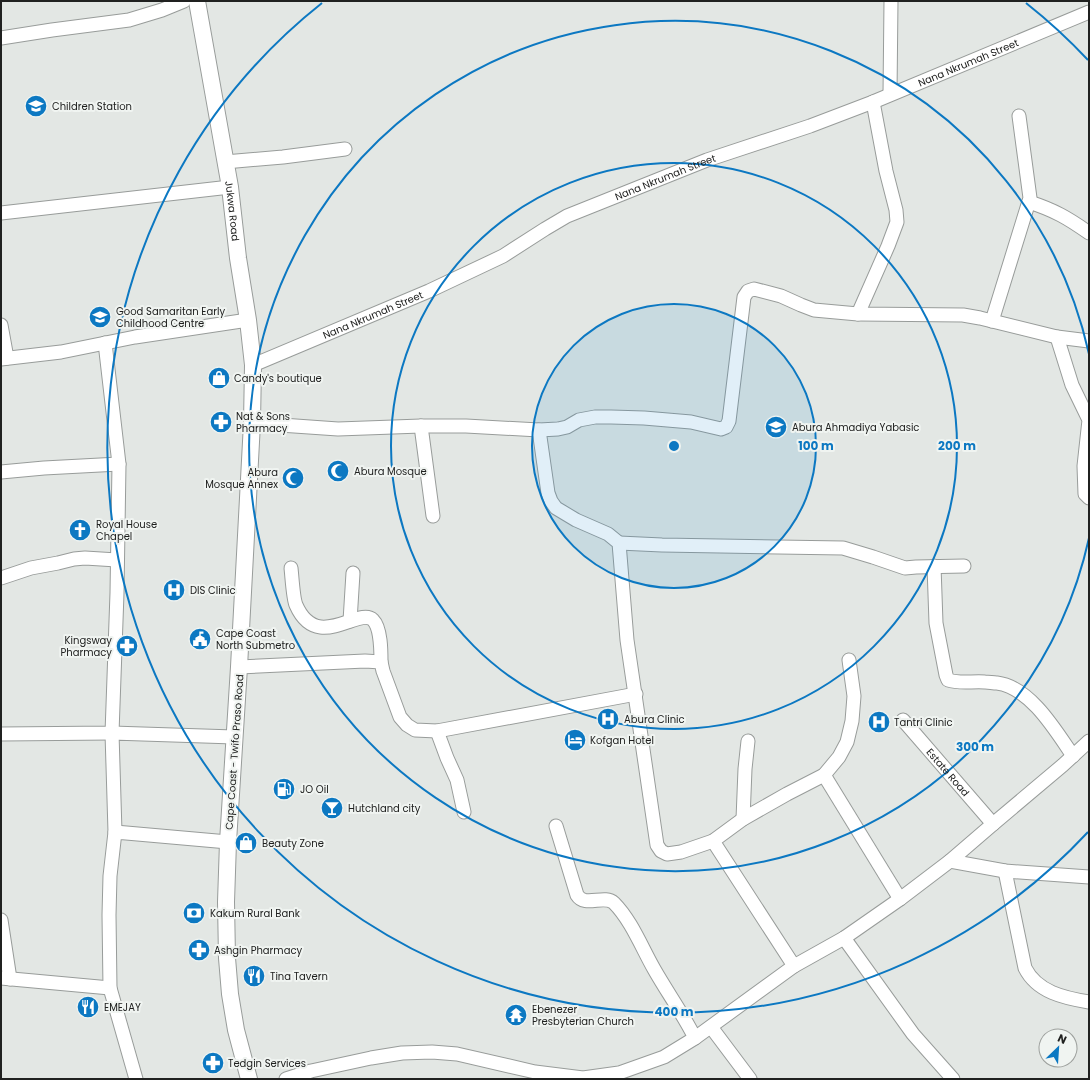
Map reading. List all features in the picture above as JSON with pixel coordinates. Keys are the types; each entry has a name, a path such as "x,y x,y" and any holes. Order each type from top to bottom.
{"main road":[{"name":"Jukwa Road","path":"197,1 230,187 238,258 248,320 253,365 252,423"},
{"name":"Cape Coast - Twifo Praso Road","path":"249,1079 236,1030 230,994 227,958 226,902 228,842 252,423"}],"street":[{"path":"1,38 129,20 162,10 184,1"},
{"path":"890,94 891,1"},
{"name":"Nana Nkrumah Street","path":"253,365 429,291 503,256 567,216 707,160 810,126 873,102 1089,12"},
{"path":"858,314 897,222 896,210 886,171 873,102"},
{"path":"992,321 1030,198 1019,116"},
{"path":"225,162 283,157 345,149"},
{"path":"1,213 230,187"},
{"path":"1029,202 1048,208 1065,216 1089,233"},
{"path":"252,423 338,429 466,426 539,430 558,429 566,427 579,420 595,417 611,417 691,422 722,429 726,427 729,421 744,297 748,291 754,289 781,296 814,310 858,314 963,315 1058,337 1089,341"},
{"path":"1,325 4,358 61,352 174,331 248,320"},
{"path":"1058,337 1072,385 1088,420 1084,466 1085,494 1089,498"},
{"path":"105,343 119,464 112,733 115,832 110,876 110,988 136,1079"},
{"path":"421,426 433,516"},
{"path":"539,430 548,493 553,504 556,508 576,520 608,534 619,543 843,548 905,568 964,566"},
{"path":"1,472 119,464"},
{"path":"619,543 626,626 657,845 661,851 667,854 681,852 713,841 743,819 824,775 839,757 847,742 852,721 854,696 849,660"},
{"path":"1,578 31,568 58,563 74,558 117,560"},
{"path":"934,566 936,624 948,680 953,682 997,683 1012,687 1032,702 1054,728 1073,756"},
{"path":"291,568 295,604 306,621 321,628 337,626 361,618 369,617 372,619 377,626 383,671 400,717 407,726 416,730 437,731 636,694"},
{"path":"350,621 353,573"},
{"path":"239,667 365,661 381,662"},
{"name":"Estate Road","path":"903,720 993,824"},
{"path":"437,731 457,780 464,812"},
{"path":"1,734 112,733 234,737"},
{"path":"743,819 745,769 748,741"},
{"path":"286,1079 377,1057 402,1053 432,1052 457,1054 535,1072 583,1078 619,1073 664,1057 711,1027 794,966 844,938 900,899 950,861 1089,741"},
{"path":"824,775 900,899"},
{"path":"556,826 577,895 583,901 606,900 612,902 625,915 654,969 695,1038"},
{"path":"115,832 228,842"},
{"path":"713,841 794,966"},
{"path":"950,861 1005,871 1089,877"},
{"path":"1005,871 1025,968 1029,976 1040,986 1054,994 1089,1002"},
{"path":"1,920 5,978 110,988"},
{"path":"844,938 914,1034 952,1079"},
{"path":"711,1027 750,1079"}],"place":[{"name":"Children Station","path":"36,106"},
{"name":"Good Samaritan Early Childhood Centre","path":"100,317"},
{"name":"Candy's boutique","path":"219,378"},
{"name":"Nat & Sons Pharmacy","path":"221,422"},
{"name":"Abura Ahmadiya Yabasic","path":"776,427"},
{"name":"Abura Mosque","path":"338,471"},
{"name":"Abura Mosque Annex","path":"293,478"},
{"name":"Royal House Chapel","path":"80,530"},
{"name":"DIS Clinic","path":"174,590"},
{"name":"Cape Coast North Submetro","path":"200,639"},
{"name":"Kingsway Pharmacy","path":"127,646"},
{"name":"Abura Clinic","path":"608,719"},
{"name":"Tantri Clinic","path":"879,722"},
{"name":"Kofgan Hotel","path":"575,740"},
{"name":"JO Oil","path":"284,789"},
{"name":"Hutchland city","path":"332,808"},
{"name":"Beauty Zone","path":"246,843"},
{"name":"Kakum Rural Bank","path":"194,913"},
{"name":"Ashgin Pharmacy","path":"199,950"},
{"name":"Tina Tavern","path":"254,976"},
{"name":"EMEJAY","path":"88,1007"},
{"name":"Ebenezer Presbyterian Church","path":"516,1015"},
{"name":"Tedgin Services","path":"213,1063"}]}
